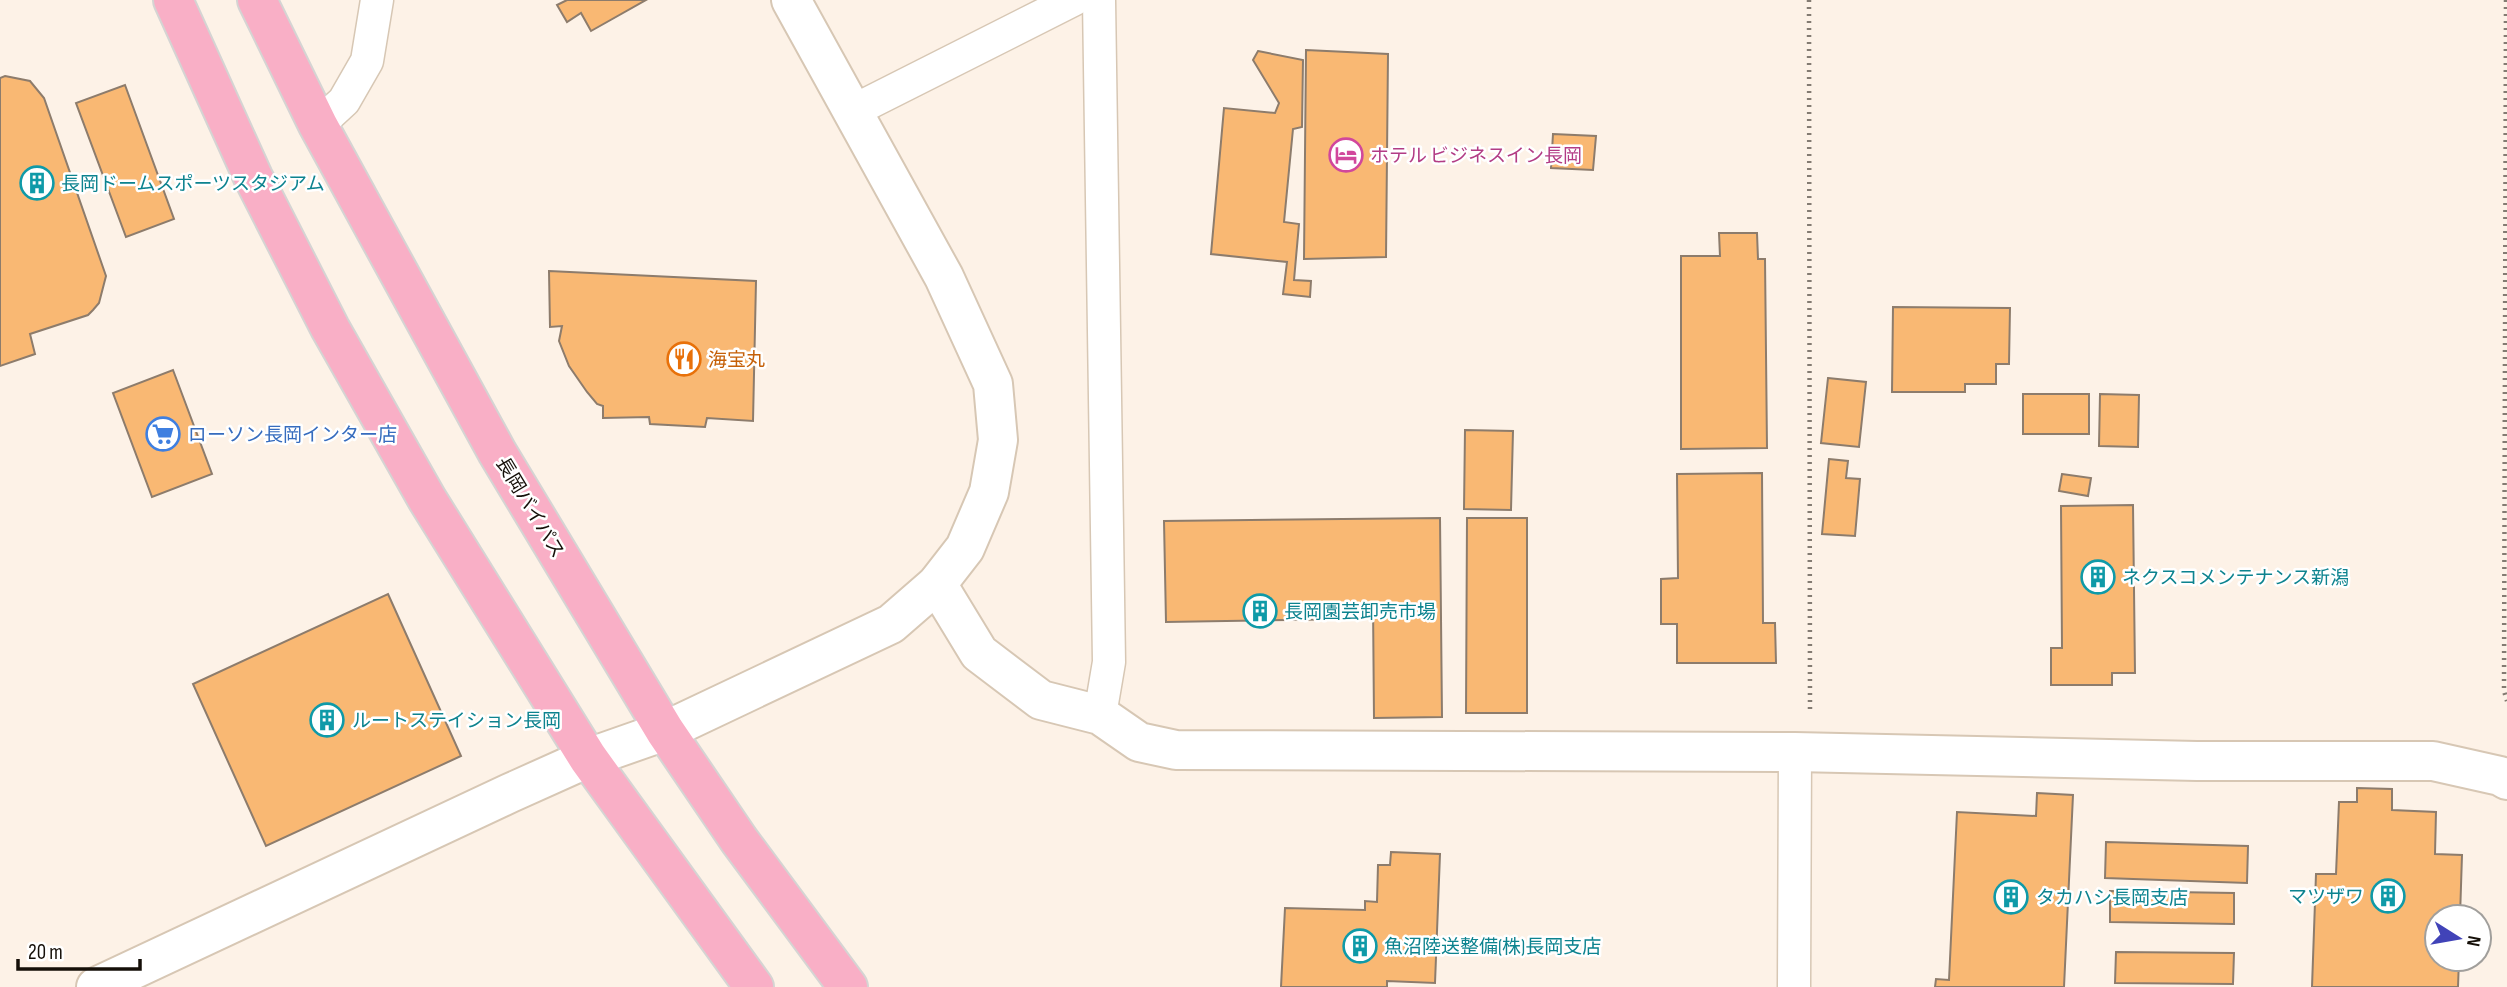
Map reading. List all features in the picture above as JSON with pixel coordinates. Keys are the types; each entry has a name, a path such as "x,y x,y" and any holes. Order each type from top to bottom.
{"highway":[{"path":"173,0 253,177 330,328 427,499 588,758 754,987"},
{"name":"長岡バイパス","path":"257,0 318,125 400,279 498,453 666,731 739,840 848,987"}],"street":[{"path":"318,125 344,101 367,61 377,0"},
{"path":"96,987 588,758 666,731 891,624 937,584 965,548 989,492 998,440 993,384 944,277 791,0"},
{"path":"853,111 1073,0"},
{"path":"1099,0 1109,662 1100,715"},
{"path":"937,584 979,653 1041,700 1100,715 1139,742 1176,750 1795,752 2197,761 2433,761 2501,776 2507,780"},
{"path":"1794,987 1795,752"}],"path":[{"path":"1795,752 1810,721 1809,0"},
{"path":"2506,0 2504,691 2507,701"}],"building":[{"path":"567,0 646,0 591,31 581,13 567,22 557,5"},
{"name":"ホテル ビジネスイン長岡","path":"1306,50 1388,54 1386,257 1304,259"},
{"path":"1258,51 1303,60 1302,127 1293,129 1284,222 1299,224 1294,280 1311,281 1310,297 1283,294 1287,262 1211,254 1224,108 1275,113 1279,103 1253,60"},
{"name":"長岡ドームスポーツスタジアム","path":"5,76 30,81 44,98 106,276 99,303 88,315 30,334 35,354 0,366 0,78"},
{"path":"125,85 174,219 126,237 76,103"},
{"path":"1553,134 1596,136 1593,170 1551,168"},
{"path":"1719,233 1757,233 1758,259 1765,259 1767,448 1681,449 1681,256 1720,256"},
{"path":"549,271 756,281 753,421 707,418 705,427 650,424 649,417 603,418 603,406 597,404 569,366 559,341 562,326 550,327"},
{"path":"1893,307 2010,308 2009,364 1996,364 1996,384 1965,384 1965,392 1892,392"},
{"name":"ローソン長岡インター店","path":"173,370 212,474 152,497 113,393"},
{"path":"1828,378 1866,382 1859,447 1821,443"},
{"path":"2023,394 2089,394 2089,434 2023,434"},
{"path":"2100,394 2139,395 2138,447 2099,446"},
{"path":"1465,430 1513,431 1511,510 1464,509"},
{"path":"1829,459 1848,461 1846,478 1860,479 1855,536 1822,534"},
{"path":"1762,473 1763,623 1775,623 1776,663 1677,663 1677,624 1661,624 1661,579 1678,578 1677,474"},
{"path":"2062,474 2091,478 2088,496 2059,491"},
{"name":"ネクスコメンテナンス新潟","path":"2133,505 2135,673 2112,673 2112,685 2051,685 2051,648 2062,648 2061,506"},
{"name":"長岡園芸卸売市場","path":"1440,518 1442,717 1374,718 1373,603 1355,604 1355,619 1166,622 1164,521"},
{"path":"1467,518 1527,518 1527,713 1466,713"},
{"name":"ルートステイション長岡","path":"388,594 461,756 266,846 193,684"},
{"name":"マツザワ","path":"2357,788 2392,789 2392,810 2436,812 2435,854 2462,855 2460,903 2423,903 2423,973 2458,973 2458,987 2312,987 2316,874 2336,874 2339,802 2357,802"},
{"name":"タカハシ長岡支店","path":"2037,793 2073,795 2064,987 1935,987 1936,979 1949,980 1957,812 2036,816"},
{"path":"2106,842 2248,846 2247,883 2105,878"},
{"name":"魚沼陸送整備(株)長岡支店","path":"1391,852 1440,854 1435,983 1387,981 1387,987 1281,987 1285,908 1365,910 1365,901 1377,902 1378,865 1390,865"},
{"path":"2110,891 2234,893 2234,924 2110,922"},
{"path":"2116,952 2234,953 2233,984 2115,983"}],"place":[{"name":"ホテル ビジネスイン長岡","path":"1346,155"},
{"name":"長岡ドームスポーツスタジアム","path":"37,183"},
{"name":"海宝丸","path":"684,359"},
{"name":"ローソン長岡インター店","path":"163,434"},
{"name":"ネクスコメンテナンス新潟","path":"2098,577"},
{"name":"長岡園芸卸売市場","path":"1260,611"},
{"name":"ルートステイション長岡","path":"327,720"},
{"name":"マツザワ","path":"2388,896"},
{"name":"タカハシ長岡支店","path":"2011,897"},
{"name":"魚沼陸送整備(株)長岡支店","path":"1360,946"}]}
